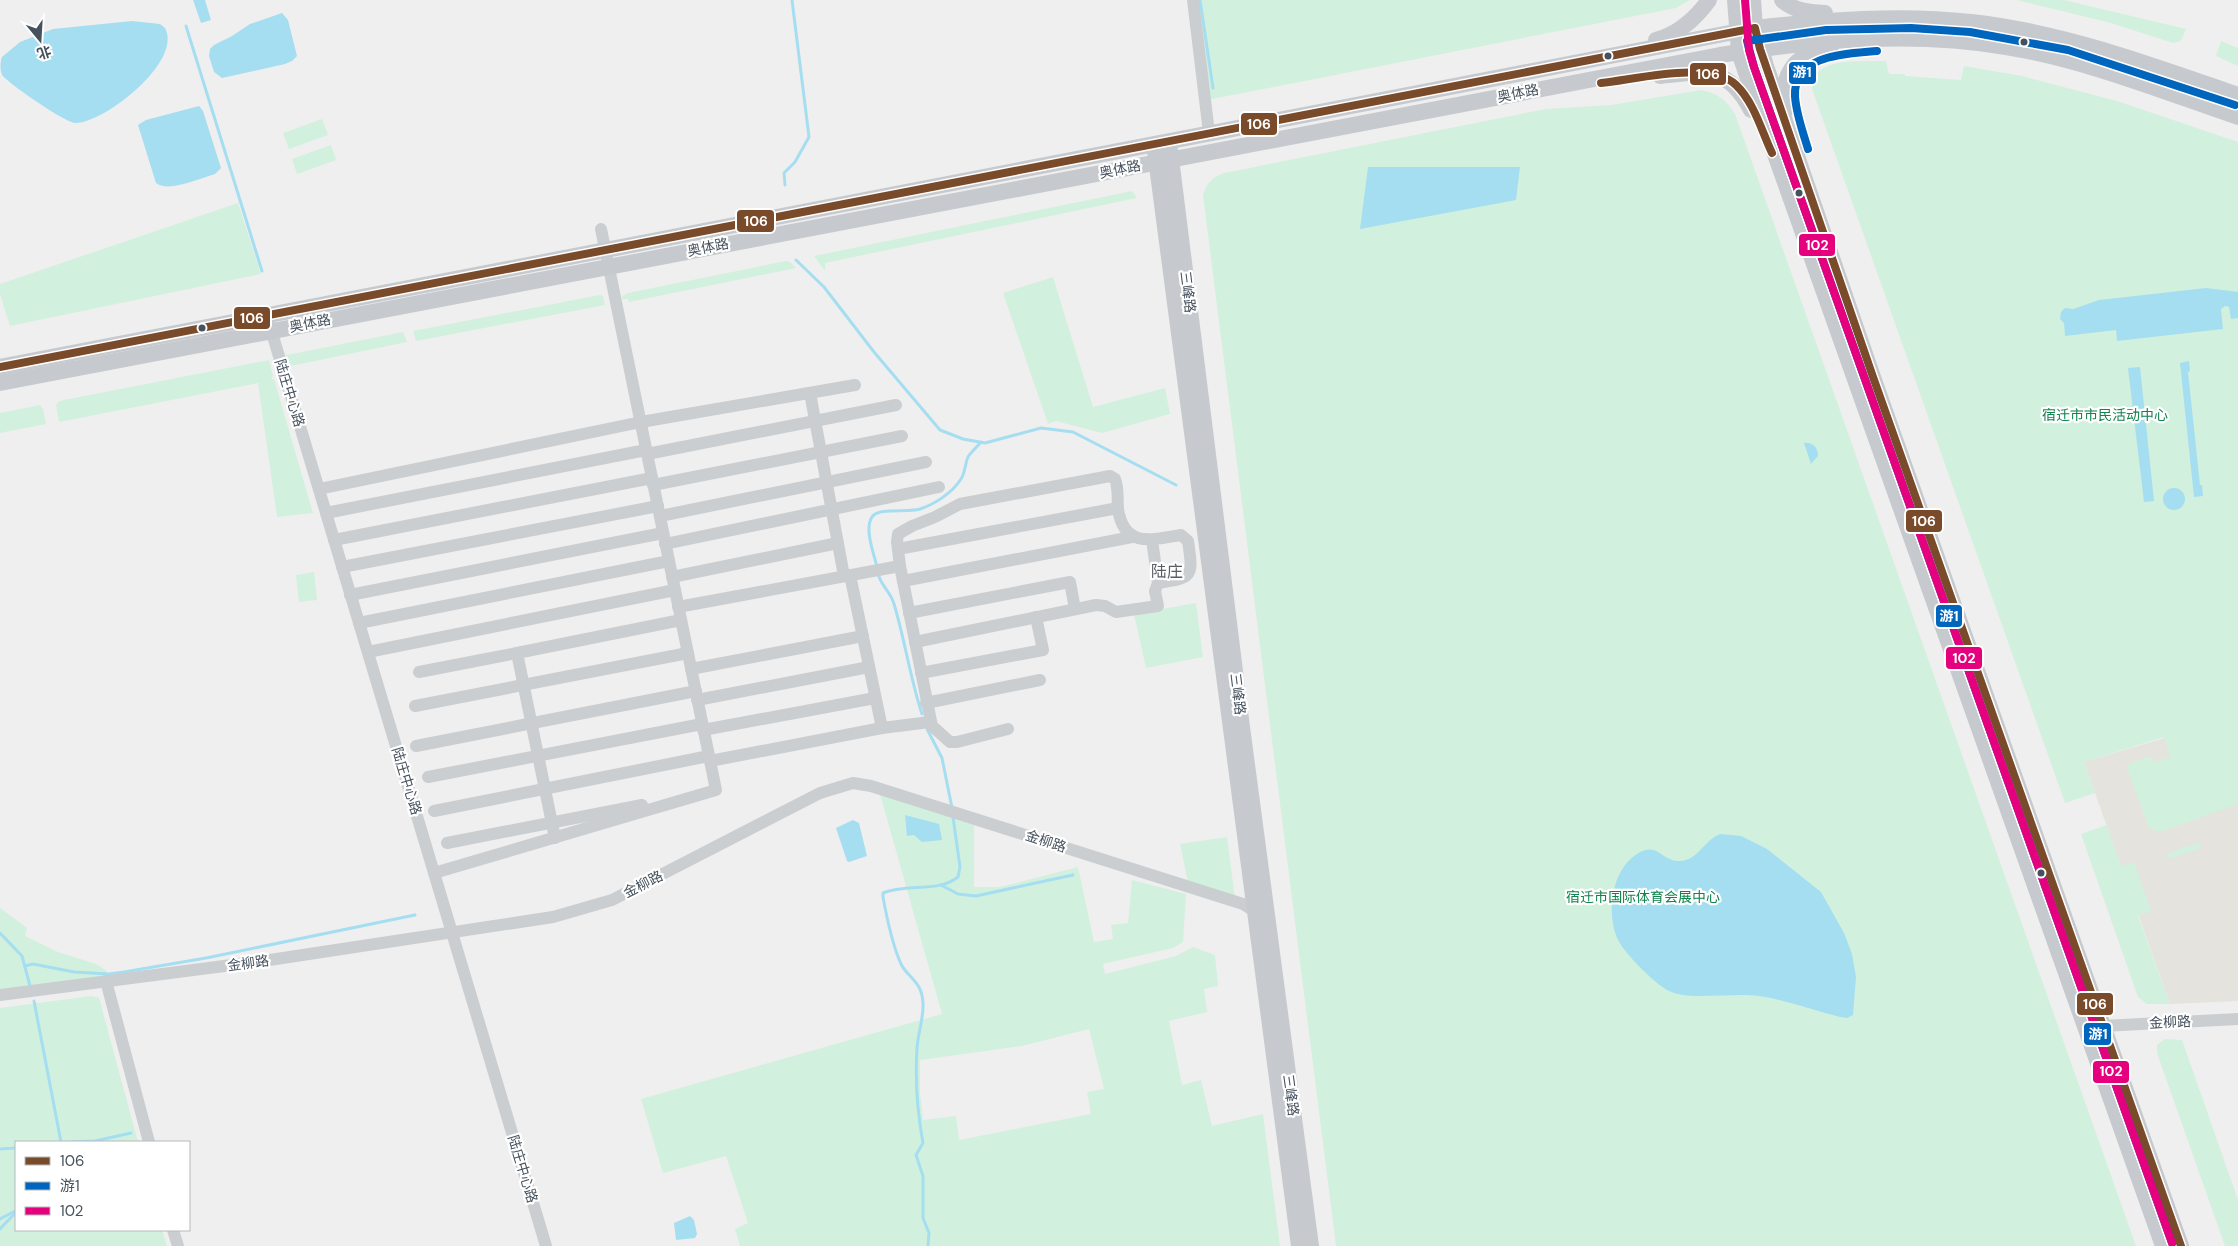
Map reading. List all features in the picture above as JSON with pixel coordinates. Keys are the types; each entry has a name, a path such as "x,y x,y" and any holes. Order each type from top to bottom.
{"main road":[{"path":"1553,67 1659,39 1674,33 1698,15 1709,0"},
{"path":"1735,0 1739,52 2163,1246"},
{"path":"1753,0 1755,28 1760,49 2180,1246"},
{"path":"1782,0 1806,12 1892,18"},
{"name":"奥体路","path":"0,367 269,323 607,258 1162,142 1755,28 1824,20 1892,18 1971,22 2070,40 2238,95"},
{"name":"奥体路","path":"607,258 1164,161 1556,86 1739,52 1804,42 1855,38 1892,38 1974,42 2048,56 2128,80 2238,117"},
{"path":"1803,174 1786,104 1785,88 1792,67 1810,53 1828,47 1892,38"},
{"path":"1556,86 1619,82 1695,72 1715,74 1734,84 1744,97 1784,178"},
{"name":"三峰路","path":"1162,142 1213,541 1311,1246"},
{"name":"奥体路","path":"0,383 269,323"},
{"name":"三峰路","path":"1213,541 1254,911 1299,1246"}],"street":[{"path":"1193,0 1209,133"},
{"path":"434,873 716,790 601,229"},
{"name":"陆庄中心路","path":"269,323 546,1246"},
{"path":"319,489 641,422 855,385"},
{"path":"810,394 838,544 863,636 882,728"},
{"path":"326,513 896,405"},
{"path":"334,540 902,436"},
{"path":"342,567 826,482 926,462"},
{"path":"1008,729 957,742 950,742 930,722 900,566 898,534 903,530 935,518 960,504 1110,476 1115,478 1118,486 1118,508 1125,531 1132,536"},
{"path":"350,595 939,488"},
{"path":"898,549 1118,508"},
{"path":"903,581 1132,536 1152,540 1181,535 1188,541 1190,550 1191,566 1187,576 1182,579 1158,583"},
{"path":"915,642 1100,605 1116,612 1158,606 1155,591 1158,583 1152,540"},
{"path":"1190,550 1213,541"},
{"path":"368,652 674,584 838,544"},
{"path":"359,623 669,561"},
{"path":"678,607 900,566"},
{"path":"909,613 1070,582 1075,609"},
{"path":"921,673 1043,650 1036,617"},
{"path":"419,672 681,620"},
{"path":"691,669 863,636"},
{"path":"517,653 555,838"},
{"path":"415,706 688,653"},
{"path":"416,746 531,722 869,667"},
{"path":"926,703 1040,680"},
{"path":"428,777 538,755 875,698"},
{"path":"434,811 545,788 882,728 930,722"},
{"name":"金柳路","path":"0,995 263,961 552,917 612,900 814,796 848,783 865,784 1243,904 1254,911"},
{"path":"447,843 639,805 646,804 654,809"},
{"path":"106,981 149,1141"},
{"name":"金柳路","path":"2102,1026 2238,1019"},
{"path":"173,1231 178,1246"}],"shaded area":[{"path":"2238,716 2238,1001 2170,1004 2084,762"}],"green space":[{"path":"1195,0 1690,0 1676,8 1207,100"},
{"path":"2017,0 2064,0 2186,29 2181,41 2173,43 2111,23"},
{"path":"2221,41 2238,48 2238,66 2216,56"},
{"name":"宿迁市市民活动中心","path":"1852,61 1886,61 1889,74 1905,74 1905,76 1961,80 1964,66 2022,76 2117,101 2238,142 2238,804 2160,832 2149,828 2127,768 2130,763 2150,756 2155,762 2170,757 2164,737 2084,762 2095,793 2065,803 1812,89 1814,78 1820,70 1829,65"},
{"name":"宿迁市国际体育会展中心","path":"1701,90 1721,98 1735,114 2136,1246 1336,1246 1204,191 1210,181 1224,173 1546,109 1611,105"},
{"path":"322,119 328,135 289,149 283,133"},
{"path":"331,145 336,160 297,174 292,159"},
{"path":"1132,191 1137,198 825,263 825,271 814,256"},
{"path":"238,203 261,274 10,326 0,294 0,284"},
{"path":"786,261 796,268 629,302 628,299 622,299 622,296 628,293"},
{"path":"1053,277 1093,407 1165,388 1170,414 1102,433 1056,421 1048,424 1003,293"},
{"path":"600,295 603,296 605,305 416,341 413,331"},
{"path":"403,332 407,342 286,367 282,356"},
{"path":"269,360 273,376 271,380 274,379 313,513 277,517 258,383 59,422 56,405 59,401"},
{"path":"40,405 43,409 46,424 0,433 0,413"},
{"path":"314,572 317,600 299,602 296,575"},
{"path":"1196,603 1203,657 1146,668 1134,614"},
{"path":"880,794 974,825 974,887 1000,887 1078,867 1094,942 1113,939 1111,925 1128,923 1132,880 1186,894 1183,942 1173,948 1103,964 1105,974 1176,956 1193,947 1215,955 1218,986 1204,989 1207,1012 1169,1021 1182,1085 1201,1080 1212,1126 1263,1114 1280,1246 740,1246 735,1229 748,1223 726,1156 663,1173 641,1099 942,1014","holes":["1089,1029 1104,1089 1087,1092 1091,1114 959,1140 956,1116 923,1120 920,1092 920,1060 1022,1046"]},
{"path":"2107,825 2121,866 2134,862 2151,911 2138,916 2170,1004 2147,1004 2138,997 2081,834"},
{"path":"1227,837 1235,899 1188,883 1180,844"},
{"path":"2199,842 2201,848 2169,859 2167,854"},
{"path":"0,908 27,928 25,936 58,952 96,964 107,971 105,977 0,990"},
{"path":"91,996 99,998 138,1141 15,1141 15,1231 162,1231 167,1246 0,1246 0,1008"},
{"path":"2165,1039 2182,1040 2238,1200 2238,1246 2225,1246 2157,1053 2157,1045"}],"water":[{"path":"193,0 205,0 211,20 201,23"},
{"path":"282,13 288,20 297,56 292,61 222,78 214,72 209,56 210,49 214,45 250,24"},
{"path":"132,21 160,24 165,28 168,42 163,57 153,72 122,101 89,120 76,123 71,122 50,111 2,75 0,66 2,57 20,42 53,29"},
{"path":"199,106 203,111 221,168 215,174 185,184 161,186 156,183 138,125 146,120"},
{"path":"1368,167 1520,167 1516,200 1360,229"},
{"path":"2206,288 2238,292 2238,318 2231,319 2229,307 2225,306 2221,309 2223,329 2117,341 2116,330 2065,336 2064,323 2060,319 2061,312 2065,308 2073,309 2099,300"},
{"path":"2189,361 2190,371 2188,372 2200,485 2202,485 2203,496 2194,497 2180,363"},
{"path":"2140,367 2154,501 2144,502 2128,368"},
{"path":"1804,443 1812,444 1817,450 1818,456 1811,464"},
{"path":"2174,488 2182,491 2185,499 2182,507 2174,510 2166,507 2163,499 2166,491"},
{"path":"905,815 939,824 942,840 922,842 914,835 907,836"},
{"path":"853,820 859,823 867,856 849,862 847,861 836,828"},
{"path":"1721,834 1741,836 1767,849 1821,892 1844,933 1852,954 1856,977 1853,1015 1847,1018 1840,1017 1759,996 1678,994 1669,991 1656,982 1622,946 1614,930 1612,906 1616,882 1628,861 1637,854 1650,850 1672,860 1685,860 1691,858 1710,840"},
{"path":"690,1216 694,1220 697,1234 695,1238 676,1240 674,1223"}],"waterway":[{"path":"785,185 784,173 795,162 809,137 792,0"},
{"path":"1200,0 1213,88"},
{"path":"186,26 262,271"},
{"path":"796,260 824,287 874,352 940,430 963,439 985,443 1041,428 1073,432 1176,485"},
{"path":"877,567 869,535 872,517 880,512 920,509 943,497 961,479 968,457 981,442"},
{"path":"878,573 894,604 922,714"},
{"path":"927,729 942,758 952,808"},
{"path":"928,1246 929,1233 923,1218 923,1176 916,1155 923,1143 916,1084 918,1042 923,1008 922,996 917,985 901,964 892,940 883,893 892,890 941,885 958,877 960,867 953,817"},
{"path":"941,885 958,894 976,896 1073,875"},
{"path":"25,966 33,964 74,972 109,974 206,958 415,915"},
{"path":"0,933 22,956 30,986"},
{"path":"34,1001 61,1141"},
{"path":"95,1141 131,1133"},
{"path":"0,1149 15,1148"},
{"path":"0,1219 15,1211"},
{"path":"0,1229 15,1213"}],"transit line":[{"name":"102","path":"1745,0 1749,50 1754,67 2172,1243"},
{"name":"106","path":"0,367 1755,28 1760,49 1873,377 2181,1246"},
{"name":"游1","path":"2172,1243 1754,67 1747,41 1826,30 1911,28 1970,32 2068,50 2235,105"},
{"name":"游1","path":"1808,149 1798,116 1795,96 1797,82 1803,72 1812,64 1837,55 1877,51"},
{"name":"106","path":"1601,83 1691,73 1709,74 1724,78 1736,85 1748,100 1772,153"}],"district":[{"name":"陆庄","path":"1167,571"}]}
